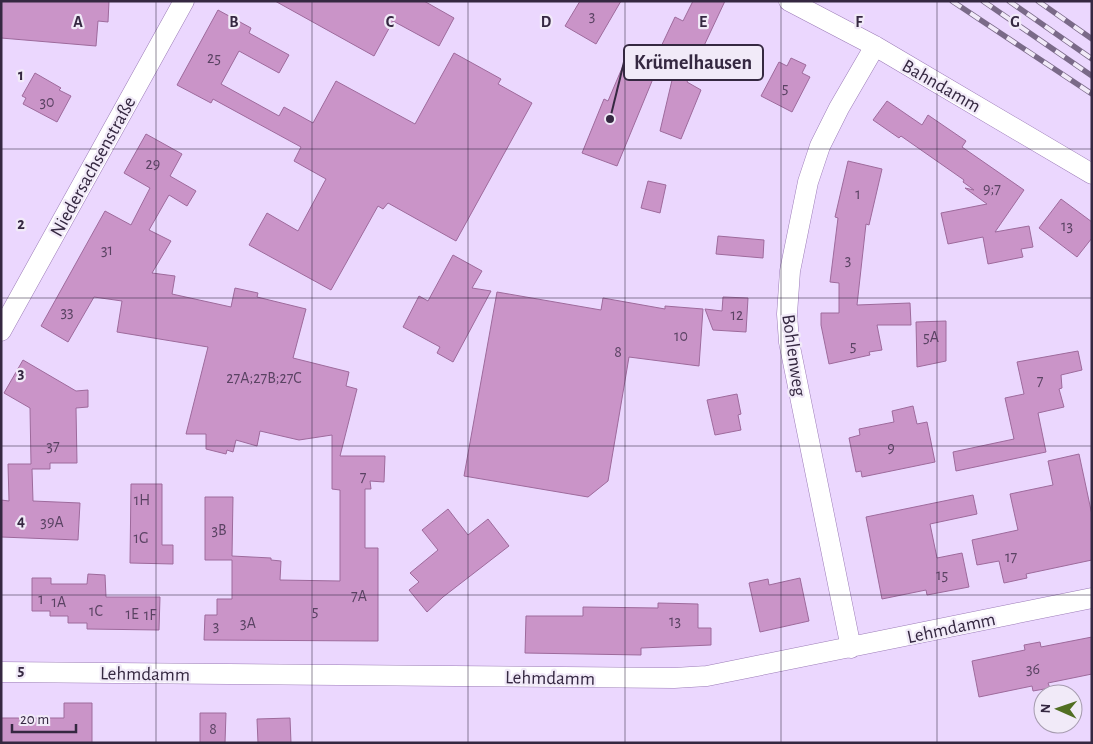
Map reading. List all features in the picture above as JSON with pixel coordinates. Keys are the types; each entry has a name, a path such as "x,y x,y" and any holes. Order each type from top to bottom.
{"street":[{"name":"Niedersachsenstraße","path":"1,331 184,1"},
{"name":"Bahndamm","path":"789,1 875,46 1092,174"},
{"name":"Bohlenweg","path":"852,648 789,342 787,314 790,271 808,182 820,146 839,108 875,46"},
{"name":"Lehmdamm","path":"1,672 674,678 707,676 1092,598"}],"building":[{"path":"1,1 109,1 108,22 98,21 96,46 1,38"},
{"path":"275,1 424,1 454,18 439,46 393,21 374,56"},
{"path":"580,1 621,1 596,44 565,26"},
{"path":"693,1 725,1 687,82 701,90 681,139 660,131 677,59 658,53 675,17 683,21"},
{"path":"218,10 251,28 249,33 289,55 279,73 239,51 221,84 279,116 284,107 313,123 336,81 415,124 454,53 501,79 498,84 532,103 456,241 388,203 383,209 378,206 331,290 249,245 267,213 298,231 326,179 294,161 301,147 213,99 211,103 177,85"},
{"path":"628,54 657,69 617,166 582,153 604,99 608,101"},
{"path":"791,58 806,65 802,73 810,77 792,112 761,96 779,62 787,66"},
{"path":"35,73 71,96 57,122 23,104 26,98 22,96"},
{"path":"887,101 922,125 928,115 966,141 962,147 1024,190 995,232 1029,226 1033,247 1021,249 1023,257 988,264 983,237 948,244 941,213 987,204 965,188 974,190 963,182 964,180 901,136 899,138 873,120"},
{"path":"146,134 182,154 170,176 196,191 187,206 169,195 149,230 171,241 152,273 175,276 172,294 231,307 235,288 258,293 257,297 306,309 293,358 349,372 346,386 357,389 340,456 385,456 384,482 370,481 371,489 365,489 365,548 378,548 378,641 204,640 205,615 217,615 217,599 232,599 232,560 205,560 205,497 233,497 232,556 271,558 271,560 281,561 280,580 340,581 340,490 332,489 332,435 299,440 260,431 257,446 236,440 233,452 227,450 226,454 206,449 206,434 186,434 208,347 117,332 122,301 94,297 68,342 41,326 105,211 131,225 150,188 124,173"},
{"path":"848,161 882,169 869,225 866,224 857,305 910,303 911,325 877,325 882,350 869,352 870,355 829,364 821,325 821,313 839,313 839,283 830,282 838,218 835,217"},
{"path":"648,181 666,185 660,213 641,208"},
{"path":"1061,199 1092,222 1092,238 1077,257 1039,228"},
{"path":"718,236 764,240 763,258 716,254"},
{"path":"453,255 482,271 472,288 491,291 453,362 437,353 440,347 403,327 419,296 428,301"},
{"path":"497,292 601,310 603,298 665,309 665,306 703,309 699,366 629,357 608,481 588,497 464,476"},
{"path":"723,297 748,298 746,332 713,330 705,309 722,311"},
{"path":"946,321 946,361 917,367 916,322"},
{"path":"1078,351 1082,370 1061,375 1062,388 1059,389 1064,407 1038,413 1046,452 956,471 953,452 1014,439 1005,398 1024,394 1017,362"},
{"path":"23,360 76,391 88,390 88,407 76,408 77,463 50,463 50,469 32,469 33,501 80,503 78,540 1,537 1,500 9,501 8,464 31,464 30,408 4,393"},
{"path":"737,394 741,414 738,415 741,430 715,435 707,400"},
{"path":"913,406 917,424 927,422 935,462 862,477 861,471 856,472 849,438 860,435 859,429 894,422 892,411"},
{"path":"1079,454 1092,515 1092,560 1026,574 1027,578 1004,583 999,561 977,565 972,540 1018,530 1010,494 1053,485 1048,461"},
{"path":"131,484 162,484 162,545 173,545 173,564 130,563"},
{"path":"973,495 977,514 930,524 937,558 962,553 969,587 927,595 926,590 882,599 866,517"},
{"path":"448,509 468,535 488,519 509,546 443,597 427,612 409,590 419,582 410,573 438,550 422,530"},
{"path":"88,574 105,575 106,597 160,597 159,630 87,629 87,623 68,623 68,616 50,616 50,611 32,611 32,578 51,578 51,584 87,584"},
{"path":"800,578 809,621 760,632 749,583 768,579 769,585"},
{"path":"658,603 698,604 698,628 711,628 711,645 641,648 641,655 525,653 526,616 583,616 583,607 658,608"},
{"path":"1092,637 1092,674 1048,684 1033,684 1033,691 1032,686 979,697 972,661 1025,650 1024,645 1040,642 1041,647"},
{"path":"64,703 92,703 92,743 1,743 1,718 64,718"},
{"path":"200,713 226,713 225,743 200,743"},
{"path":"290,718 291,743 258,743 257,719"}],"railway":[{"path":"952,1 1092,94"},
{"path":"983,1 1092,76"},
{"path":"1009,1 1092,59"},
{"path":"1038,1 1092,39"}],"place":[{"name":"Krümelhausen","path":"610,119"}]}
